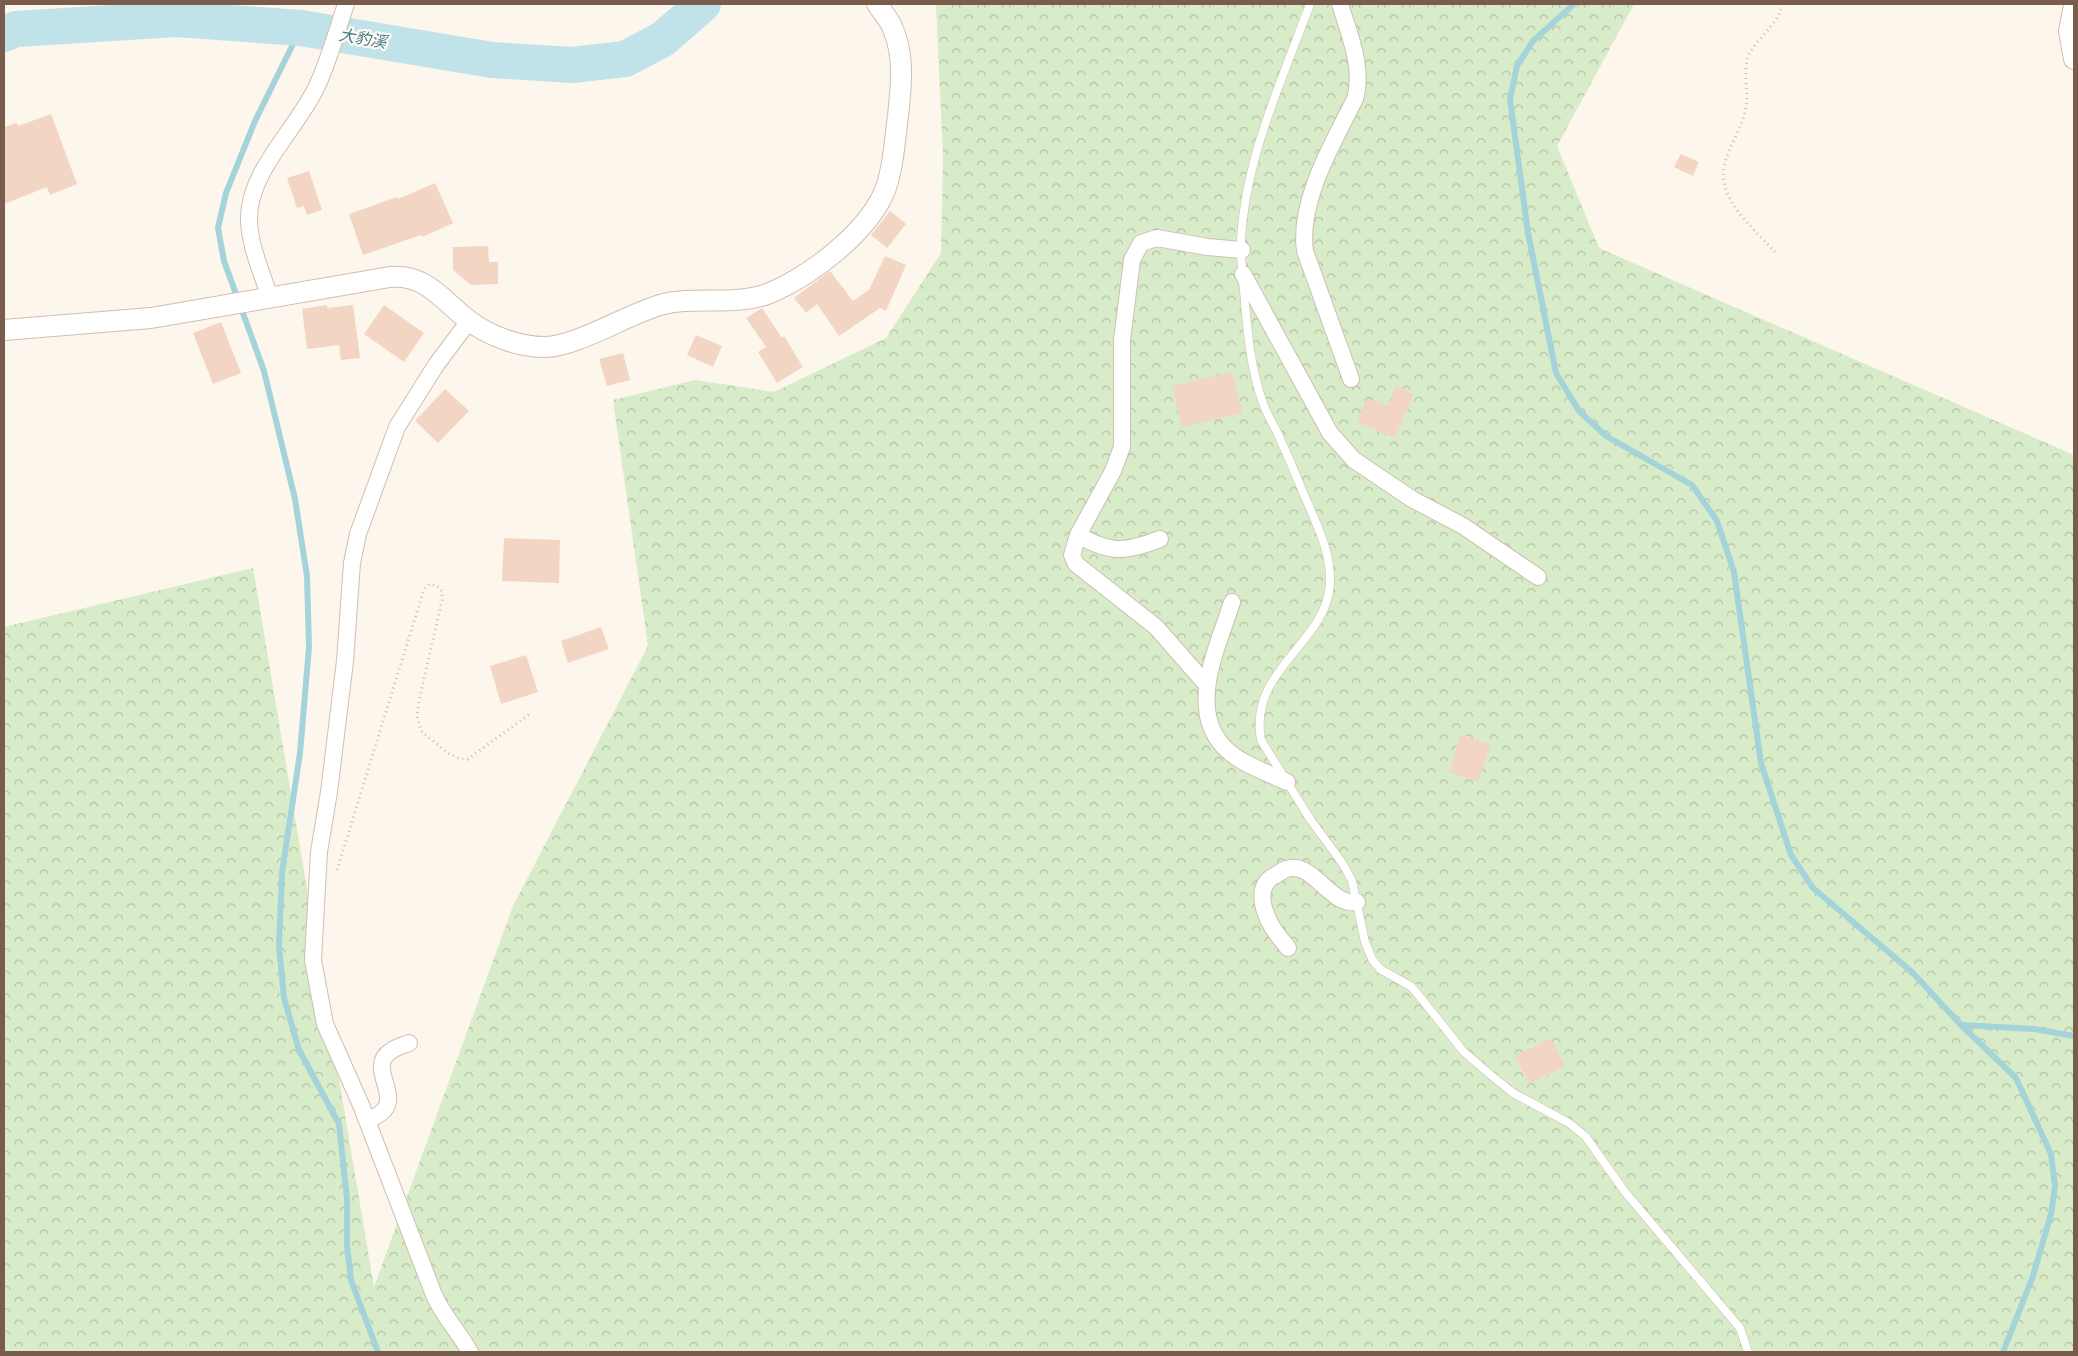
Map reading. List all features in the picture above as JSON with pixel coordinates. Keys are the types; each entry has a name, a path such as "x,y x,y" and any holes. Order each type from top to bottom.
{"street":[{"path":"261,299 249,220 255,188 272,158 300,118 317,86 346,4"},
{"path":"4,330 151,318 404,276 416,279 428,286 469,321 500,337 525,346 547,347 574,340 629,316 661,305 686,301 747,299 768,294 790,283 843,246 870,217 884,193 892,158 902,82 900,50 893,28 876,4"},
{"path":"1340,4 1351,43 1358,76 1358,87 1355,99 1314,186 1306,214 1303,236 1305,251 1350,379"},
{"path":"2074,6 2069,31 2074,59"},
{"path":"1206,684 1156,627 1076,564 1072,554 1078,535 1112,471 1122,447 1122,340 1132,260 1136,250 1141,243 1157,238 1208,247 1242,250"},
{"path":"1243,274 1330,433 1354,460 1412,499 1463,526 1538,577"},
{"path":"469,321 436,365 397,427 358,534 352,563 345,661 329,792 319,852 313,960 325,1024 367,1121 441,1312 458,1332 470,1352"},
{"path":"1078,535 1094,544 1111,550 1140,546 1160,538"},
{"path":"1232,602 1206,684 1205,700 1208,716 1214,733 1223,746 1238,758 1287,782"},
{"path":"1288,948 1268,923 1262,898 1263,889 1269,879 1287,869 1297,869 1312,876 1339,899 1348,904 1357,902"},
{"path":"367,1121 384,1110 388,1103 388,1093 381,1074 385,1057 390,1051 410,1043"}],"lane":[{"path":"1310,4 1268,114 1246,197 1242,250 1248,341 1262,401 1322,538 1329,566 1328,600 1318,623 1277,674 1260,708 1259,727 1261,740 1319,832 1343,864 1352,881 1365,942 1372,959 1380,969 1412,987 1464,1052 1492,1076 1513,1093 1569,1123 1586,1137 1625,1192 1740,1328 1748,1352"}],"path":[{"path":"1775,252 1734,208 1724,182 1724,167 1746,110 1748,97 1747,64 1750,52 1782,10 1782,4"},
{"path":"335,877 424,589 430,584 437,586 442,591 442,600 419,701 417,716 421,731 448,753 460,759 468,759 530,713"}],"green space":[{"path":"936,4 1634,4 1557,146 1599,248 2074,455 2074,1352 4,1352 4,627 253,568 374,1287 513,906 648,646 613,400 695,380 774,392 886,338 941,253 943,157"}],"building":[{"path":"51,114 77,184 50,195 47,187 4,204 4,127 17,123 18,126"},
{"path":"1681,154 1699,162 1693,176 1674,167"},
{"path":"309,171 322,210 307,215 304,206 297,208 287,178"},
{"path":"435,183 453,223 422,237 421,235 363,255 349,214 397,197 398,199"},
{"path":"890,211 906,224 887,248 871,235"},
{"path":"488,246 489,262 498,262 498,284 471,285 453,270 453,247"},
{"path":"885,256 906,265 886,311 880,308 839,336 817,304 806,313 794,298 830,271 853,301 869,290"},
{"path":"327,305 327,308 353,305 360,358 341,360 339,345 307,349 302,309"},
{"path":"384,305 424,333 404,362 364,334"},
{"path":"762,308 782,338 784,336 803,367 777,383 758,352 766,347 746,318"},
{"path":"221,322 241,373 213,384 193,333"},
{"path":"696,335 722,346 713,367 687,355"},
{"path":"623,353 630,380 607,386 599,359"},
{"path":"1232,372 1242,413 1182,427 1172,386"},
{"path":"1396,386 1414,394 1395,438 1357,422 1367,398 1388,406"},
{"path":"445,389 469,411 438,443 415,421"},
{"path":"504,538 560,540 559,583 502,581"},
{"path":"601,627 609,649 568,663 561,641"},
{"path":"526,655 538,692 501,704 490,666"},
{"path":"1461,734 1491,745 1478,782 1449,772"},
{"path":"1551,1038 1565,1066 1529,1084 1515,1056"}],"waterway":[{"name":"大豹溪","path":"4,34 16,29 176,19 301,28 492,60 572,65 625,59 663,39 703,4"},
{"path":"1574,4 1533,41 1517,66 1510,99 1528,233 1556,373 1579,411 1606,436 1692,485 1717,521 1734,572 1761,763 1791,855 1813,888 1912,972 1961,1025 2016,1078 2051,1154 2055,1186 2051,1214 2033,1276 2003,1352"},
{"path":"301,28 255,121 226,193 218,228 224,261 264,371 295,499 307,576 309,647 300,753 282,873 279,946 284,998 299,1050 339,1124 347,1199 347,1245 351,1280 378,1352"},
{"path":"1961,1025 2034,1029 2074,1036"}]}
